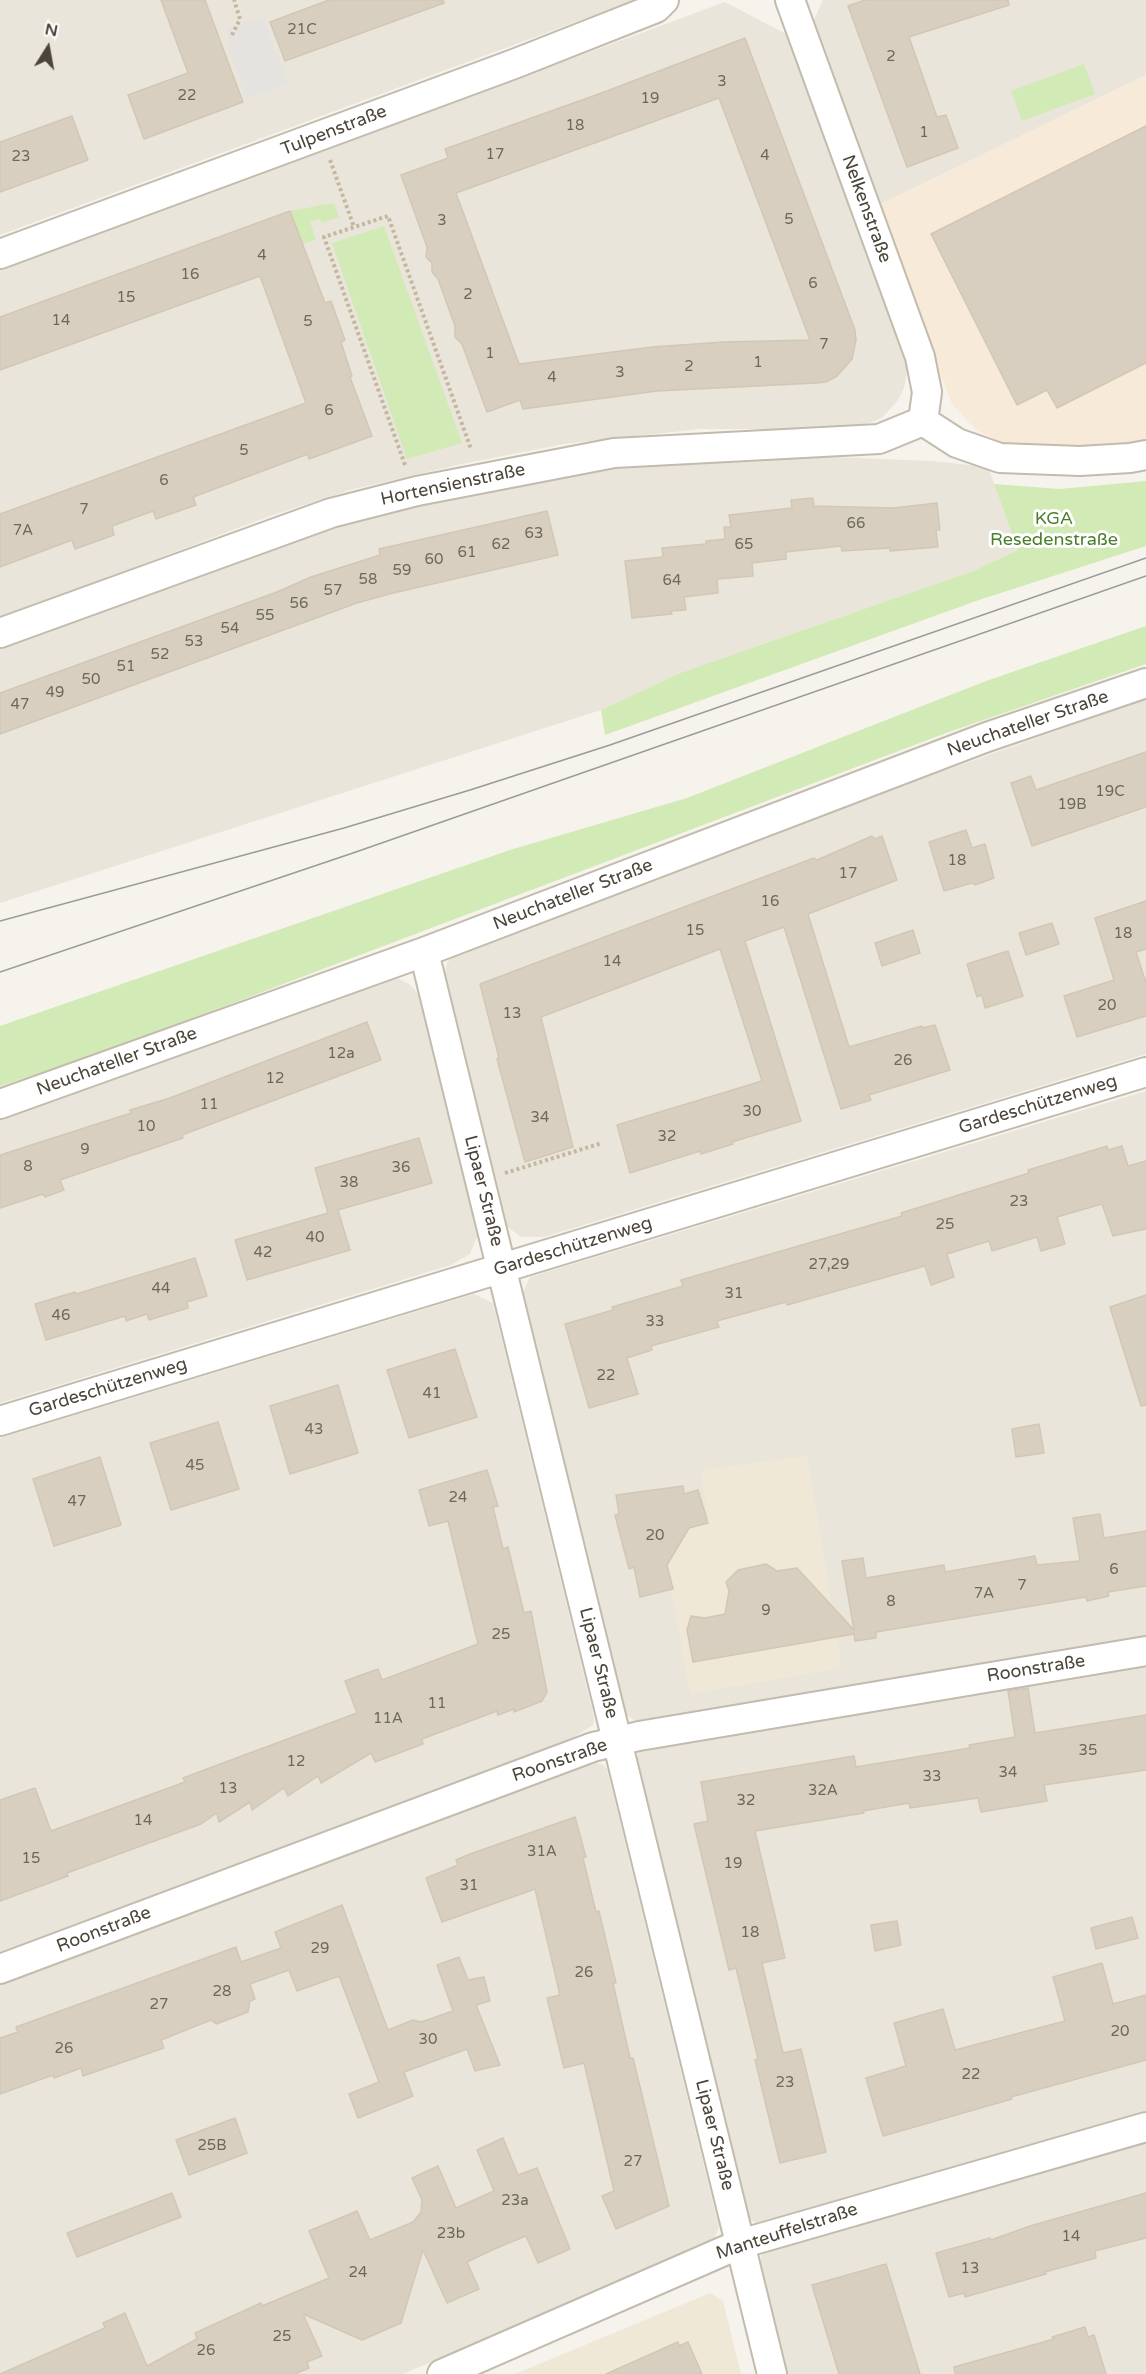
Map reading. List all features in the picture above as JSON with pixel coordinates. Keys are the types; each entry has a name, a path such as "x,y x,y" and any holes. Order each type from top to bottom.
{"street":[{"name":"Tulpenstraße","path":"0,254 514,64 656,8 664,0"},
{"name":"Nelkenstraße","path":"790,0 921,357 927,392 923,421"},
{"path":"923,421 957,443 1000,458 1080,461 1146,455"},
{"name":"Hortensienstraße","path":"0,633 331,513 417,491 614,453 879,439 923,421"},
{"name":"Neuchateller Straße","path":"0,1104 424,952 968,744 1146,683"},
{"name":"Lipaer Straße","path":"424,952 772,2374"},
{"name":"Gardeschützenweg","path":"0,1421 1146,1072"},
{"name":"Roonstraße","path":"0,1969 593,1747 617,1741 1146,1651"},
{"name":"Manteuffelstraße","path":"442,2374 740,2244 1146,2127"}],"path":[{"path":"232,35 240,18 234,0"},
{"path":"330,159 354,227"},
{"path":"405,465 324,237 388,216 471,450"},
{"path":"500,1174 602,1143"}],"shaded area":[{"path":"0,0 635,0 0,235"},
{"path":"823,0 1146,0 1146,75 877,206 812,24"},
{"path":"725,2 788,35 905,356 907,370 904,388 898,400 882,418 861,426 841,429 700,429 564,444 462,464 350,490 270,516 0,618 0,270"},
{"path":"263,17 288,84 247,99 227,45 231,44 226,30"},
{"path":"1146,75 1146,441 1093,447 1005,445 976,430 952,404 877,206"},
{"path":"809,456 932,461 988,467 1018,550 973,571 680,673 601,710 0,903 0,648 314,533 386,511 564,473 652,461"},
{"path":"1146,699 1146,1054 544,1237 521,1237 505,1225 444,975 447,963 455,953 929,776"},
{"path":"397,978 409,984 422,1002 476,1223 477,1237 470,1254 451,1265 0,1403 0,1118 117,1078 375,980"},
{"path":"1146,1091 1146,1636 643,1721 634,1720 628,1716 623,1710 522,1294 530,1277"},
{"path":"474,1294 493,1303 594,1717 593,1725 563,1744 0,1955 0,1438"},
{"path":"807,1456 842,1668 690,1694 667,1565 689,1528 708,1523 701,1470"},
{"path":"1146,1663 1146,2112 754,2222 747,2216 636,1762 638,1754 642,1749"},
{"path":"597,1763 607,1769 719,2227 714,2239 403,2374 0,2374 0,1982 549,1777"},
{"path":"1146,2143 1146,2374 786,2374 758,2264 763,2253"},
{"path":"710,2293 723,2301 741,2374 515,2374"}],"green space":[{"path":"1084,64 1095,94 1022,121 1011,91"},
{"path":"334,203 339,217 322,223 320,219 310,222 316,240 302,244 290,211"},
{"path":"384,226 462,443 407,459 332,243"},
{"name":"KGA Resedenstraße","path":"1146,481 1146,546 976,601 605,735 601,710 680,673 973,571 1018,550 994,484 1059,489"},
{"path":"1146,626 1146,664 946,733 109,1050 0,1086 0,1026 510,850 687,798 986,681"}],"building":[{"path":"161,0 205,0 243,102 144,139 128,95 188,73"},
{"path":"329,0 443,0 444,3 285,61 270,22"},
{"path":"865,0 1008,0 1009,5 909,37 937,117 946,115 958,148 907,167 848,6"},
{"path":"745,38 855,330 856,340 852,359 837,376 826,382 657,391 523,409 520,400 487,412 462,344 455,337 455,326 438,279 432,272 432,263 426,257 427,247 401,175 448,158 445,149 607,91","holes":["719,98 810,340 723,342 652,347 519,364 456,193"]},
{"path":"72,116 88,160 0,192 0,142"},
{"path":"1146,126 1146,363 1057,408 1047,390 1017,405 931,234"},
{"path":"290,211 325,303 331,301 345,340 341,342 352,376 350,377 372,436 309,459 308,454 193,497 196,505 156,519 153,511 112,526 114,535 75,549 72,540 0,567 0,514 306,403 260,276 0,370 0,317"},
{"path":"813,498 814,506 893,508 937,503 940,530 936,530 938,547 890,551 890,548 842,551 841,546 786,552 786,559 752,563 753,576 717,579 718,593 684,597 686,610 671,611 672,614 632,618 625,561 663,557 662,548 706,544 706,541 725,539 724,527 731,527 729,515 792,508 791,500"},
{"path":"547,511 558,555 357,603 0,734 0,693 277,592 311,577 380,555 379,549"},
{"path":"1146,752 1146,807 1032,846 1011,783 1031,776 1036,790"},
{"path":"966,830 972,848 985,844 994,878 975,885 972,883 944,891 929,842"},
{"path":"872,836 875,839 882,836 897,880 808,914 849,1047 922,1026 923,1028 935,1025 950,1070 869,1095 871,1100 841,1109 784,927 745,941 801,1121 701,1154 700,1151 630,1173 617,1125 762,1081 720,949 541,1017 573,1147 525,1162 497,1059 499,1058 480,984 814,858 817,860"},
{"path":"1146,901 1146,949 1136,952 1146,983 1146,1016 1077,1037 1064,996 1114,980 1095,918"},
{"path":"1052,923 1059,944 1026,955 1019,933"},
{"path":"913,930 920,953 882,966 875,943"},
{"path":"1008,951 1023,996 985,1008 982,995 977,997 967,964"},
{"path":"367,1022 381,1060 182,1135 183,1138 60,1180 64,1190 45,1197 43,1194 0,1208 0,1155 131,1113 130,1110 170,1098"},
{"path":"419,1138 432,1183 338,1210 350,1250 247,1280 235,1240 328,1213 315,1168"},
{"path":"1107,1146 1108,1150 1122,1146 1128,1166 1146,1161 1146,1229 1113,1236 1102,1204 1057,1217 1065,1244 1041,1251 1037,1237 992,1251 989,1241 947,1254 954,1277 931,1285 925,1266 787,1305 786,1302 717,1321 719,1327 651,1346 652,1350 627,1358 638,1394 589,1408 565,1324 683,1286 681,1280 902,1216 901,1213"},
{"path":"195,1258 207,1296 187,1302 188,1308 149,1320 147,1314 126,1321 125,1316 46,1340 35,1304"},
{"path":"1146,1295 1146,1405 1141,1406 1110,1307"},
{"path":"455,1349 477,1417 409,1438 387,1370"},
{"path":"338,1385 358,1453 290,1474 270,1406"},
{"path":"218,1422 239,1489 171,1510 150,1443"},
{"path":"1039,1424 1044,1453 1016,1457 1012,1429"},
{"path":"100,1457 121,1525 54,1546 33,1479"},
{"path":"487,1470 498,1506 493,1507 503,1549 508,1547 524,1613 531,1611 547,1692 542,1701 514,1712 514,1709 498,1715 497,1711 422,1739 423,1744 375,1762 371,1753 321,1783 318,1776 288,1796 284,1788 252,1810 250,1802 219,1822 217,1813 201,1824 67,1873 68,1876 0,1901 0,1800 35,1788 51,1831 185,1782 183,1778 357,1713 345,1681 378,1669 382,1680 478,1644 448,1521 429,1526 419,1490"},
{"path":"683,1486 684,1494 698,1490 708,1523 689,1528 667,1565 673,1589 640,1597 634,1567 629,1569 615,1515 619,1514 616,1495"},
{"path":"1100,1514 1104,1538 1146,1531 1146,1586 1108,1592 1109,1596 1087,1601 1086,1597 876,1632 876,1638 855,1641 854,1634 693,1662 687,1630 691,1616 705,1618 725,1614 729,1591 726,1582 738,1570 766,1564 777,1571 797,1568 854,1630 842,1561 863,1558 866,1578 944,1565 945,1572 1035,1556 1037,1565 1080,1561 1073,1518"},
{"path":"1028,1688 1035,1733 1146,1715 1146,1770 1044,1785 1047,1801 981,1812 978,1798 910,1808 909,1803 755,1831 785,1958 762,1963 783,2053 801,2049 826,2152 780,2163 736,1968 729,1970 694,1824 708,1821 701,1782 854,1756 856,1767 970,1748 969,1745 1015,1737 1008,1691"},
{"path":"575,1817 586,1857 583,1858 596,1912 599,1911 616,1983 613,1983 630,2058 633,2058 669,2206 616,2229 602,2196 614,2191 584,2063 564,2068 547,1998 560,1995 535,1889 442,1922 426,1878 458,1865 456,1860 470,1854"},
{"path":"342,1905 388,2030 413,2020 421,2022 453,2011 437,1965 459,1957 468,1980 484,1977 490,2001 476,2005 500,2065 475,2071 467,2049 404,2072 413,2096 358,2118 349,2094 379,2082 339,1976 297,1991 289,1970 250,1984 255,1999 250,2001 248,2012 216,2024 211,2020 161,2040 164,2048 83,2076 81,2068 54,2078 53,2075 0,2094 0,2038 18,2032 16,2027 236,1947 241,1962 281,1948 275,1932"},
{"path":"1132,1917 1138,1938 1096,1949 1091,1928"},
{"path":"897,1921 901,1945 875,1951 871,1925"},
{"path":"1102,1963 1113,2004 1146,1995 1146,2060 1011,2097 1012,2099 883,2136 866,2078 906,2066 894,2023 943,2009 955,2050 1065,2021 1053,1977"},
{"path":"235,2118 247,2153 189,2175 176,2140"},
{"path":"503,2138 518,2175 537,2168 570,2249 538,2263 526,2236 492,2250 467,2262 479,2289 447,2303 423,2250 401,2323 362,2340 303,2314 322,2356 307,2362 309,2368 295,2374 0,2374 105,2328 103,2323 125,2313 147,2366 197,2339 195,2333 261,2303 262,2306 329,2278 309,2231 357,2211 370,2240 413,2222 421,2212 422,2200 412,2178 438,2166 456,2208 494,2191 477,2150"},
{"path":"172,2193 181,2217 77,2257 67,2233"},
{"path":"1146,2193 1146,2238 1095,2251 1096,2258 1045,2272 1046,2274 965,2297 964,2293 949,2297 936,2253 990,2238 991,2240 1030,2226"},
{"path":"886,2264 920,2374 839,2374 812,2285"},
{"path":"1085,2327 1088,2337 1094,2335 1106,2374 955,2374 954,2367 1054,2339 1052,2337"},
{"path":"678,2342 679,2346 688,2342 702,2374 606,2374"}],"tram line":[{"path":"0,921 344,828 470,790 610,745 1146,558"},
{"path":"0,972 353,853 1146,576"}]}
